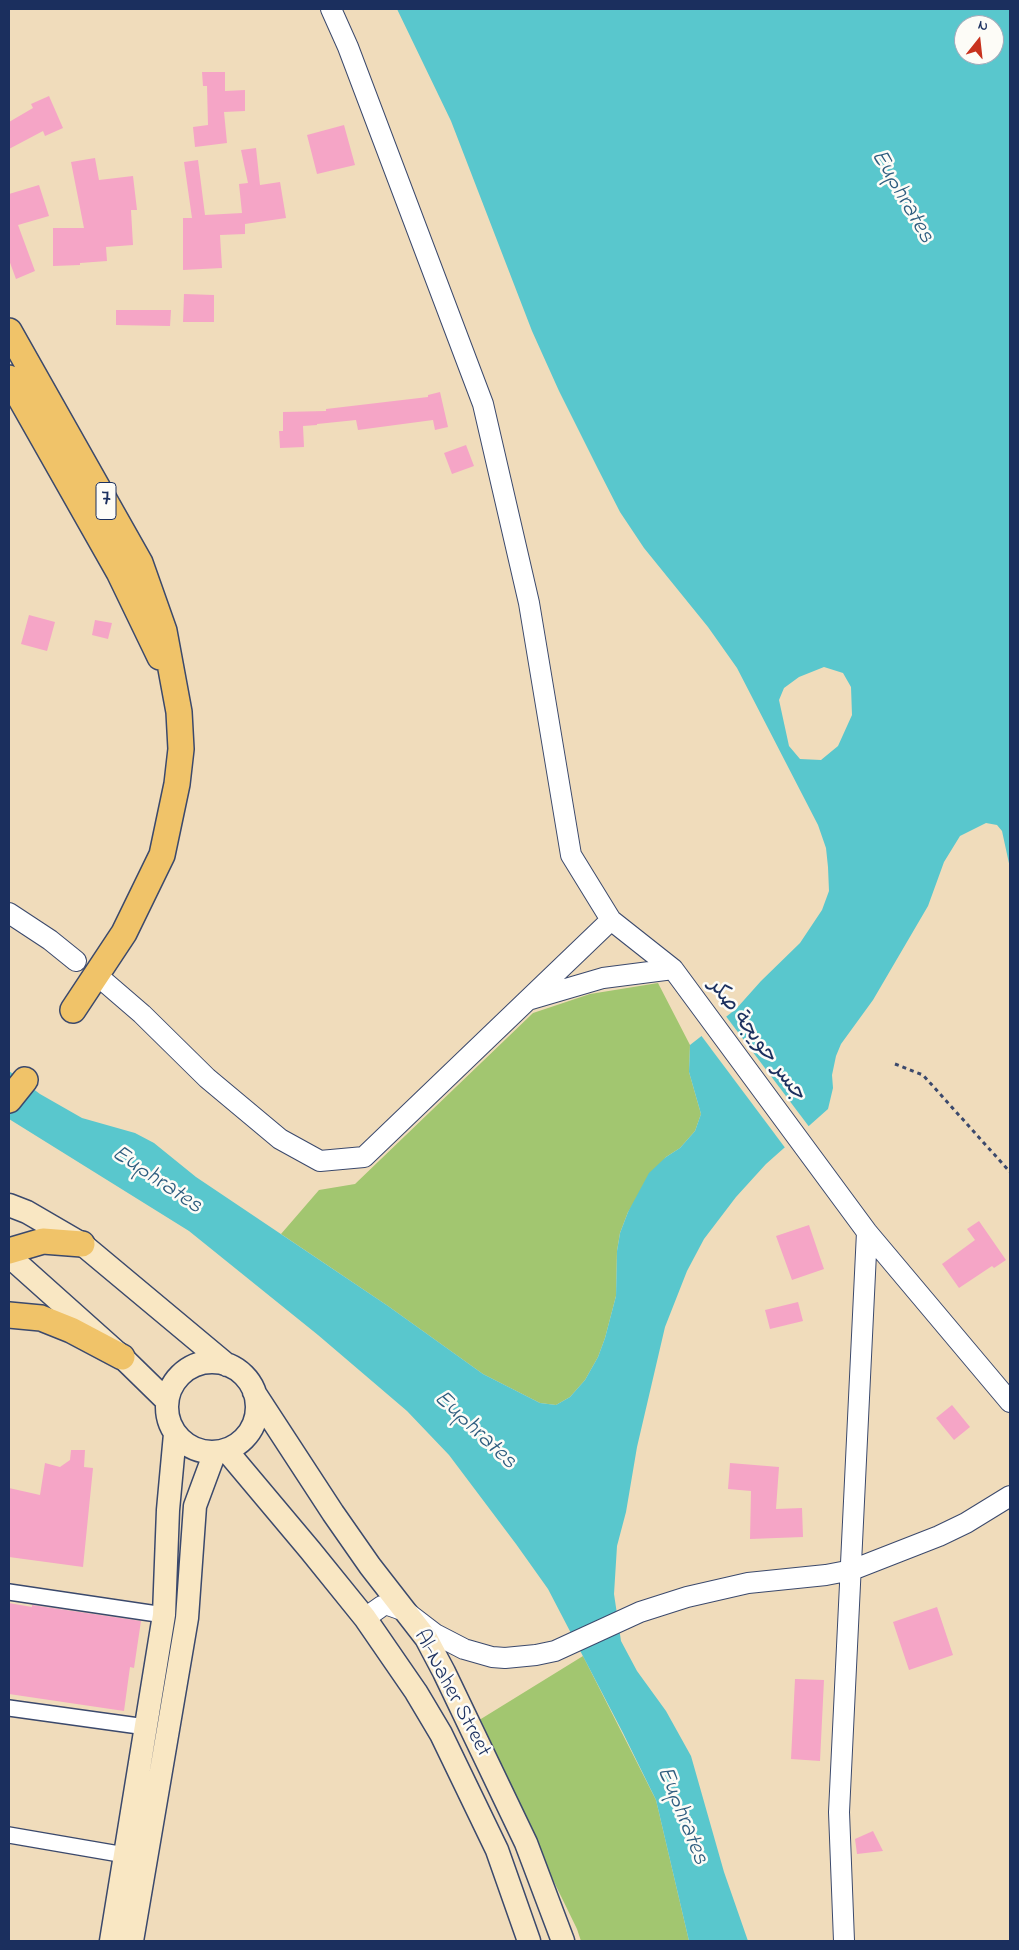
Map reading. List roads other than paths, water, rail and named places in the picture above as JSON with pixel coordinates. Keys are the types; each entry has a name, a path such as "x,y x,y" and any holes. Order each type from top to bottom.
{"main road":[{"name":"7","path":"9,331 140,563 164,631 175,683 181,749 178,784 162,855 124,933 73,1010"},
{"name":"7","path":"9,378 119,572 150,638 175,683"},
{"path":"9,1100 25,1080"},
{"path":"9,1206 27,1212 82,1244 227,1365 239,1371 248,1380 257,1404 256,1419 250,1432 239,1443 221,1451 200,1451 186,1444 175,1434 169,1424 166,1412 170,1388 188,1368 201,1363 214,1362 227,1365"},
{"path":"9,1251 43,1241 82,1244"},
{"path":"9,1256 122,1357 167,1401"},
{"path":"9,1315 41,1318 71,1330 122,1357"},
{"name":"Al-Naher Street","path":"254,1392 333,1513 426,1638 526,1843 562,1941"},
{"path":"110,1941 164,1615 168,1510 175,1434"},
{"path":"132,1941 186,1618 195,1506 221,1451"},
{"name":"Al-Naher Street","path":"221,1451 310,1550 365,1618 416,1692 441,1734 497,1850 528,1941"}],"street":[{"path":"106,983 142,1014 207,1078 280,1139 320,1161 364,1157 611,920 571,855 529,603 483,404 348,47 331,9"},
{"path":"9,913 50,940 76,961"},
{"name":"جسر حويجة صكر","path":"611,920 673,969 867,1232 1010,1402"},
{"path":"525,1001 603,978 673,969"},
{"path":"844,1941 839,1812 867,1232"},
{"path":"365,1618 382,1606 388,1605 405,1611 447,1641 464,1649 492,1657 511,1658 536,1655 555,1651 640,1612 687,1597 728,1587 852,1570 939,1536 966,1523 1010,1496"},
{"path":"9,1592 164,1615"},
{"path":"9,1708 146,1727"},
{"path":"9,1835 125,1856"}],"water":[{"name":"Euphrates","path":"397,9 1010,9 1010,868 1002,831 997,825 986,823 960,836 944,862 928,906 873,1000 841,1044 832,1075 833,1088 828,1109 766,1164 736,1197 704,1239 687,1271 665,1327 637,1447 626,1512 617,1546 614,1594 621,1641 637,1671 666,1711 691,1756 724,1872 748,1941 689,1941 656,1800 623,1733 548,1589 449,1455 407,1411 318,1335 189,1231 9,1119 9,1071 40,1094 82,1118 135,1133 154,1143 196,1177 388,1306 483,1374 540,1403 556,1405 570,1397 585,1380 598,1357 616,1296 617,1251 620,1233 628,1212 649,1173 666,1157 680,1148 695,1131 701,1114 689,1072 690,1045 736,1009 761,981 800,943 822,910 829,891 828,867 826,848 818,825 737,668 708,627 644,548 620,512 559,391 532,331 451,121","holes":["824,667 843,673 851,687 852,715 838,746 821,760 800,759 789,746 779,700 784,688 799,677"]}]}
